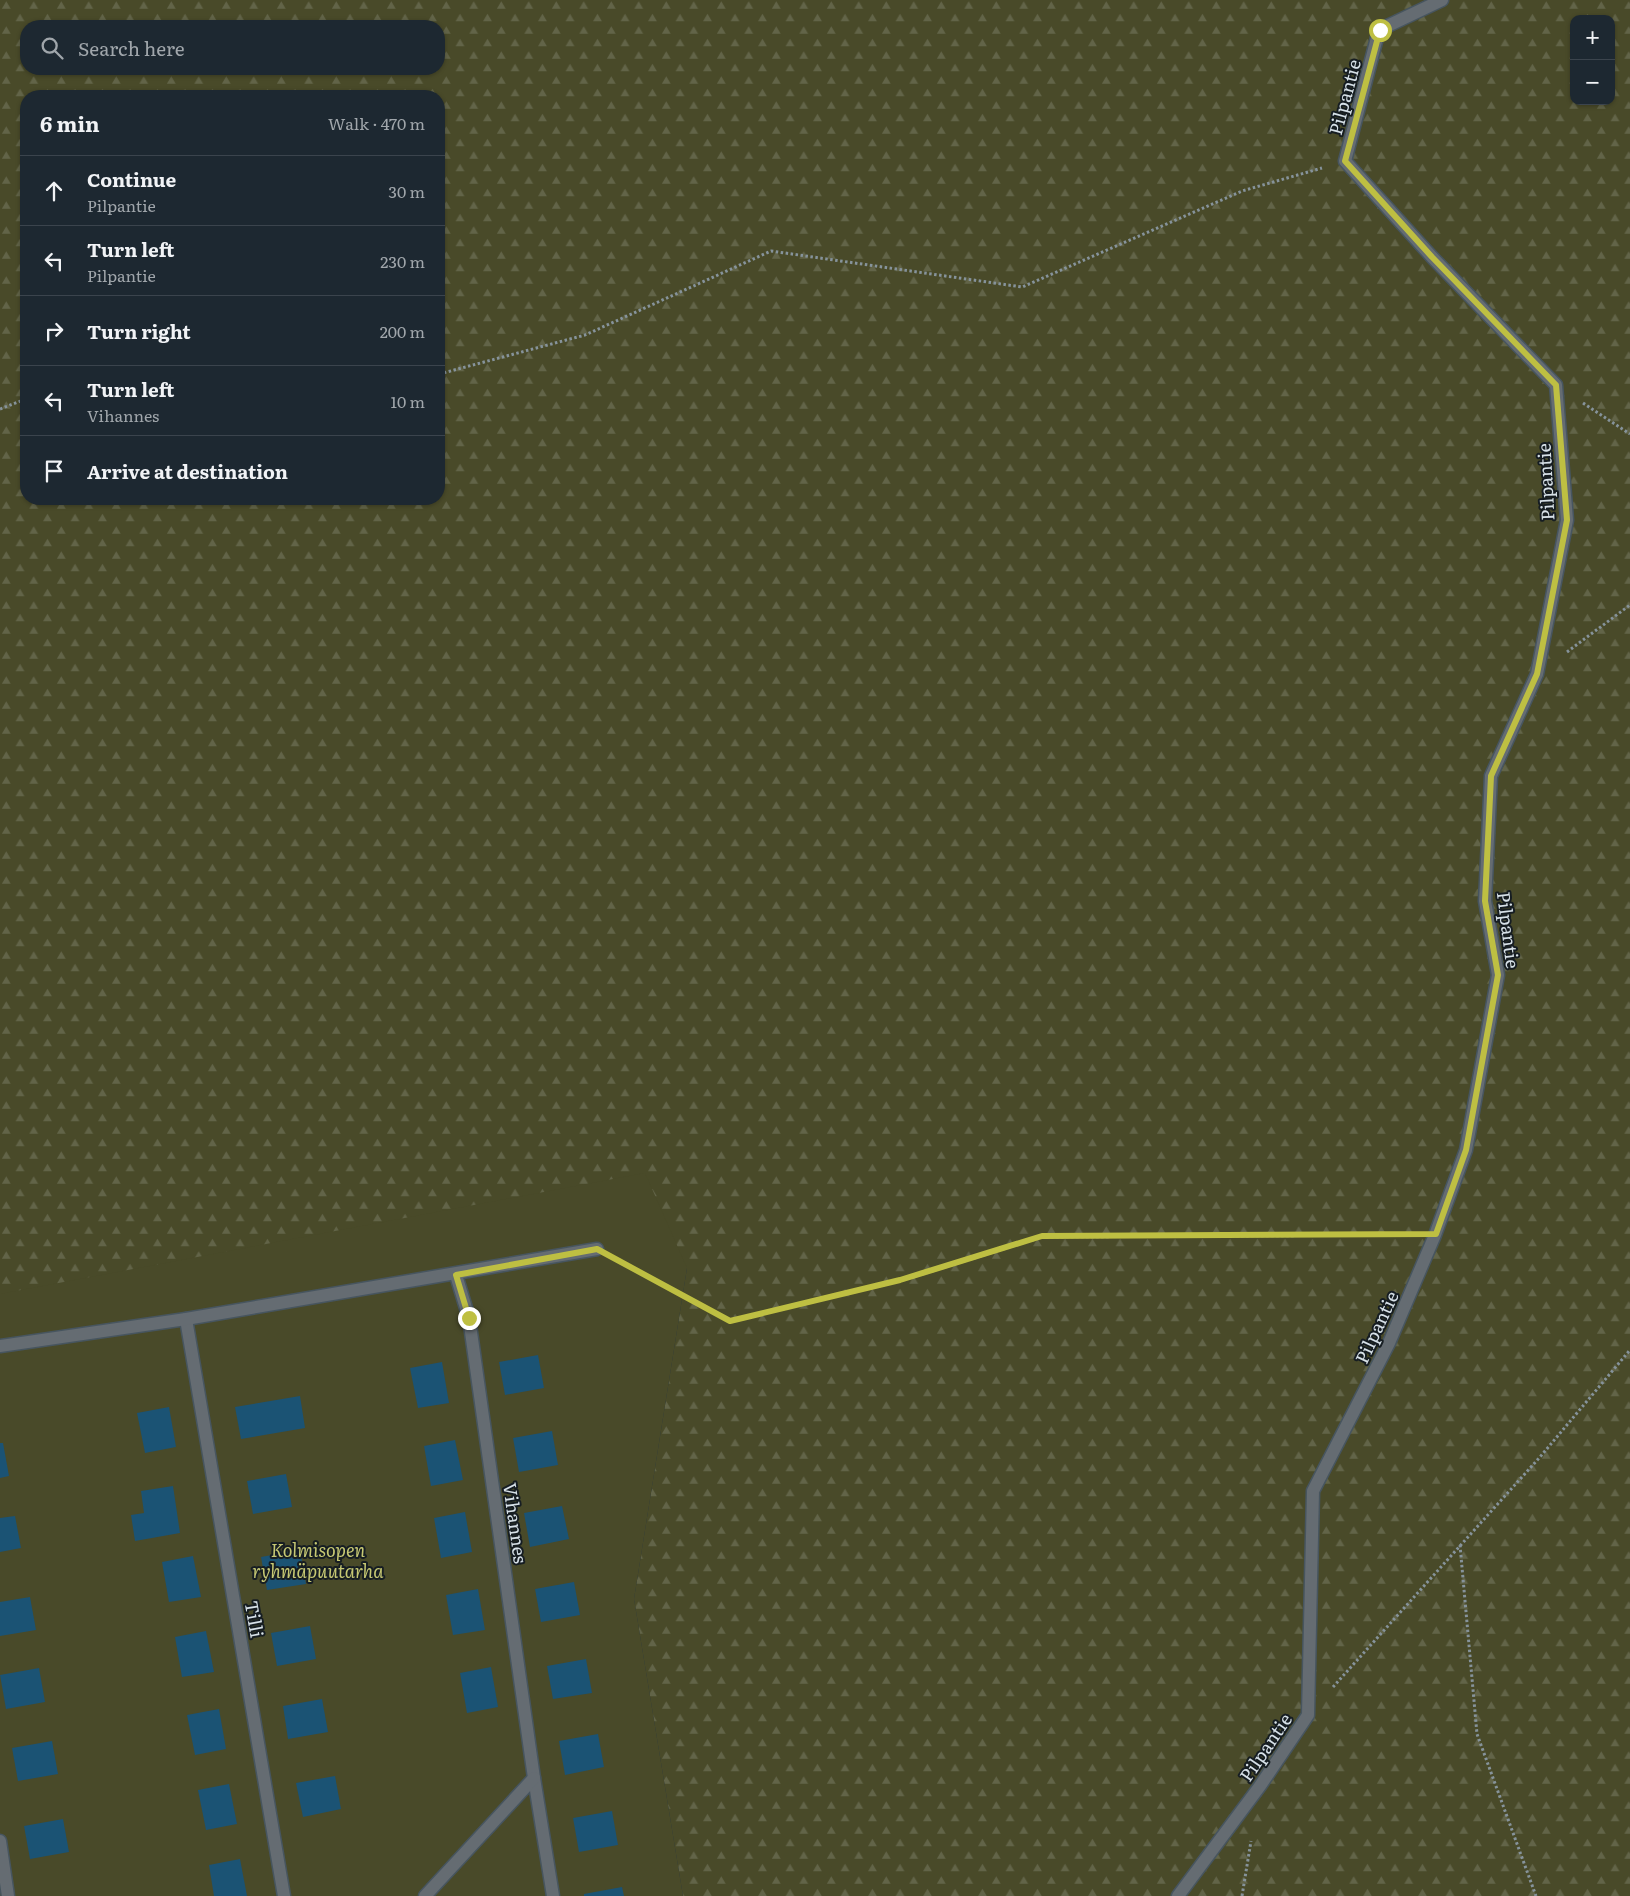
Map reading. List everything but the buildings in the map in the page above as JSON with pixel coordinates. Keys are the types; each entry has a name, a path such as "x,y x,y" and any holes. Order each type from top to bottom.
{"street":[{"name":"Pilpantie","path":"1178,1896 1260,1786 1308,1715 1313,1491 1389,1342 1436,1234 1466,1150 1498,975 1485,901 1491,776 1537,674 1567,520 1556,385 1432,257 1345,161 1380,30 1442,0"},
{"path":"0,1346 186,1319 456,1275 597,1249"},
{"name":"Vihannes","path":"456,1275 469,1318 534,1778 553,1896"},
{"name":"Tilli","path":"186,1319 284,1896"},
{"path":"425,1896 534,1778"},
{"path":"0,1842 8,1896"}],"path":[{"path":"445,372 585,335 771,251 1022,286 1242,191 1345,161"},
{"path":"1556,385 1630,434"},
{"path":"0,409 20,401"},
{"path":"1537,674 1630,605"},
{"path":"597,1249 730,1321 900,1280 1042,1236 1436,1234"},
{"path":"1308,1715 1540,1457 1630,1350"},
{"path":"1460,1545 1477,1734 1536,1896"}],"green space":[{"path":"0,0 1630,0 1630,1896 683,1896 634,1599 687,1268 0,1308"},
{"name":"Kolmisopen ryhmäpuutarha","path":"645,1173 687,1268 634,1599 683,1896 0,1896 0,1294"}],"route":[{"path":"469,1318 456,1275 597,1249 730,1321 900,1280 1042,1236 1436,1234 1466,1150 1498,975 1485,901 1491,776 1537,674 1567,520 1556,385 1432,257 1345,161 1380,30"}]}
